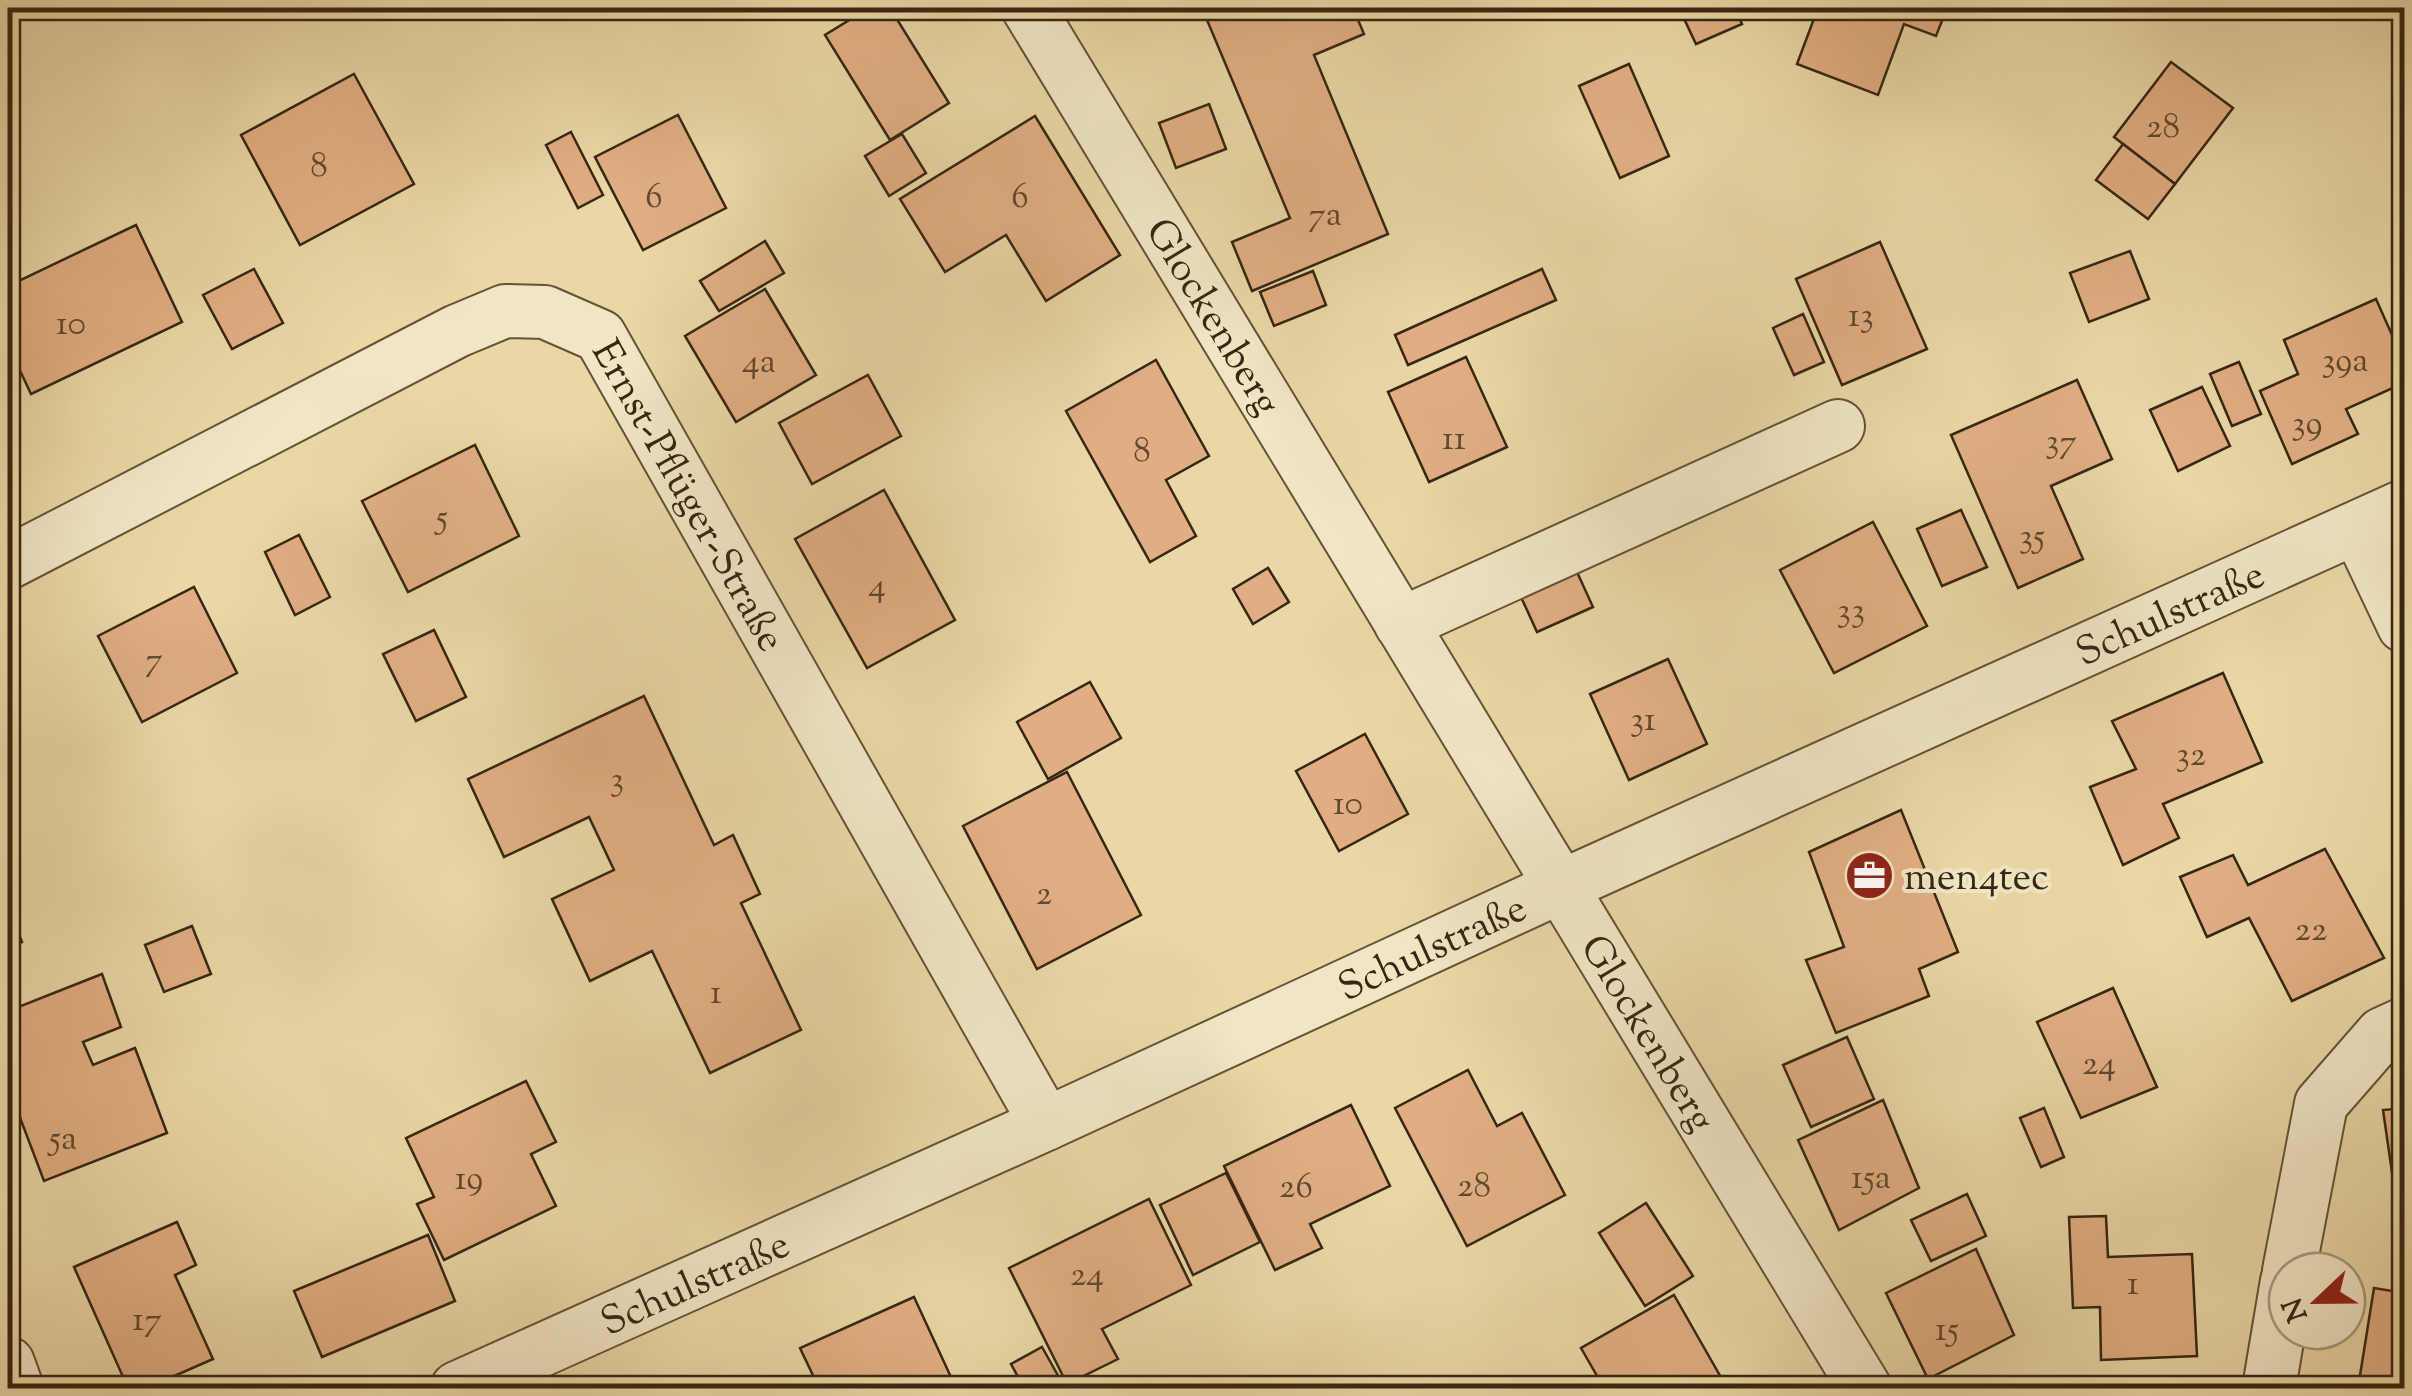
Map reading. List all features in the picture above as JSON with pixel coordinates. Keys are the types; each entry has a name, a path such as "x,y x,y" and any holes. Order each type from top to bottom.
{"street":[{"name":"Glockenberg","path":"1028,8 1864,1388"},
{"name":"Ernst-Pflüger-Straße","path":"8,564 457,331 505,311 545,312 600,336 1046,1124"},
{"path":"1401,624 1838,426"},
{"name":"Schulstraße","path":"457,1388 2404,506"},
{"path":"2358,528 2404,626"},
{"path":"2293,1251 2321,1104 2382,1034 2404,1024"},
{"path":"2268,1388 2275,1351"},
{"path":"8,1363 18,1388"}],"building":[{"path":"869,8 890,8 949,103 890,140 825,35"},
{"path":"1202,8 1353,8 1364,34 1314,55 1388,234 1252,291 1232,242 1290,218"},
{"path":"1679,8 1735,8 1742,24 1696,44"},
{"path":"1818,8 1947,8 1936,36 1904,24 1878,95 1797,64"},
{"path":"2171,62 2233,108 2175,184 2114,137"},
{"path":"1629,64 1669,156 1620,178 1579,86"},
{"path":"354,74 414,184 300,245 241,135"},
{"path":"1209,104 1226,149 1176,168 1159,123"},
{"path":"678,115 726,208 643,250 595,157"},
{"path":"1035,116 1120,255 1046,301 1006,235 945,272 900,199"},
{"path":"571,132 603,195 578,208 546,145"},
{"path":"902,134 926,173 889,196 865,156"},
{"path":"2123,144 2175,184 2148,219 2096,180"},
{"path":"136,225 182,322 31,394 8,345 8,286"},
{"path":"765,241 784,273 719,311 700,281"},
{"path":"1880,242 1927,349 1842,385 1796,279"},
{"path":"2130,251 2149,299 2089,322 2070,273"},
{"path":"254,269 283,323 232,349 203,295"},
{"path":"1542,269 1556,300 1408,365 1395,335"},
{"path":"1313,271 1326,305 1274,326 1260,292"},
{"path":"765,289 816,375 736,422 685,336"},
{"path":"2376,299 2404,362 2404,383 2346,409 2358,434 2292,464 2260,391 2298,374 2284,340"},
{"path":"1803,314 1824,362 1794,375 1773,328"},
{"path":"1466,357 1507,447 1429,482 1388,392"},
{"path":"1156,360 1209,456 1166,480 1196,536 1150,562 1066,411"},
{"path":"2239,362 2261,414 2232,426 2210,374"},
{"path":"868,375 901,436 812,484 779,423"},
{"path":"2077,380 2112,459 2051,486 2083,559 2018,588 1951,435"},
{"path":"2202,387 2230,446 2178,471 2150,410"},
{"path":"475,445 519,536 408,592 362,501"},
{"path":"884,490 955,620 867,668 795,539"},
{"path":"1961,510 1987,567 1942,586 1917,529"},
{"path":"1873,522 1927,626 1834,673 1780,570"},
{"path":"299,535 330,597 295,615 265,552"},
{"path":"1572,561 1593,607 1537,632 1516,586"},
{"path":"1268,568 1289,602 1253,624 1233,589"},
{"path":"194,587 237,673 142,722 98,636"},
{"path":"434,630 466,697 416,721 383,654"},
{"path":"1668,659 1707,744 1629,780 1590,694"},
{"path":"2223,673 2262,762 2163,804 2179,838 2123,865 2090,787 2136,769 2112,721"},
{"path":"1090,682 1121,738 1048,779 1017,722"},
{"path":"644,696 714,845 733,835 760,894 741,903 801,1030 710,1073 652,951 590,981 552,899 614,870 589,817 504,857 468,779"},
{"path":"1365,734 1408,814 1339,851 1296,771"},
{"path":"1067,772 1141,915 1037,969 963,826"},
{"path":"1901,810 1958,952 1919,969 1929,996 1836,1033 1806,960 1844,947 1809,852"},
{"path":"2325,849 2384,958 2292,1001 2249,918 2207,937 2180,877 2233,855 2248,885"},
{"path":"8,907 22,942 8,948"},
{"path":"192,926 211,974 164,992 145,945"},
{"path":"102,974 121,1027 83,1042 93,1065 135,1048 167,1133 44,1181 8,1086 8,1011"},
{"path":"2113,988 2157,1087 2081,1118 2037,1022"},
{"path":"1847,1037 1874,1099 1811,1127 1783,1065"},
{"path":"1468,1070 1497,1126 1522,1113 1565,1195 1467,1246 1395,1108"},
{"path":"526,1081 556,1142 531,1154 556,1206 444,1260 417,1204 434,1197 406,1138"},
{"path":"1883,1100 1919,1188 1839,1230 1798,1140"},
{"path":"1351,1105 1390,1186 1310,1224 1322,1248 1275,1270 1224,1166"},
{"path":"2044,1108 2064,1157 2041,1167 2020,1118"},
{"path":"2404,1108 2404,1213 2398,1214 2383,1110"},
{"path":"1226,1173 1260,1242 1193,1275 1160,1205"},
{"path":"1967,1194 1986,1236 1931,1261 1911,1220"},
{"path":"1149,1199 1191,1285 1102,1329 1118,1359 1067,1384 1009,1268"},
{"path":"1646,1203 1693,1276 1645,1306 1599,1233"},
{"path":"2106,1216 2108,1257 2192,1254 2197,1356 2101,1360 2100,1307 2073,1308 2069,1217"},
{"path":"177,1222 196,1265 175,1275 213,1359 147,1388 128,1388 74,1267"},
{"path":"428,1235 455,1301 322,1357 294,1291"},
{"path":"1976,1249 2014,1335 1928,1379 1886,1293"},
{"path":"2374,1288 2404,1293 2404,1388 2358,1388 2367,1351"},
{"path":"1674,1295 1727,1388 1604,1388 1581,1348"},
{"path":"914,1297 956,1388 819,1388 800,1348"},
{"path":"1042,1347 1065,1388 1024,1388 1011,1364"}],"place":[{"name":"men4tec","path":"1869,875"}]}
